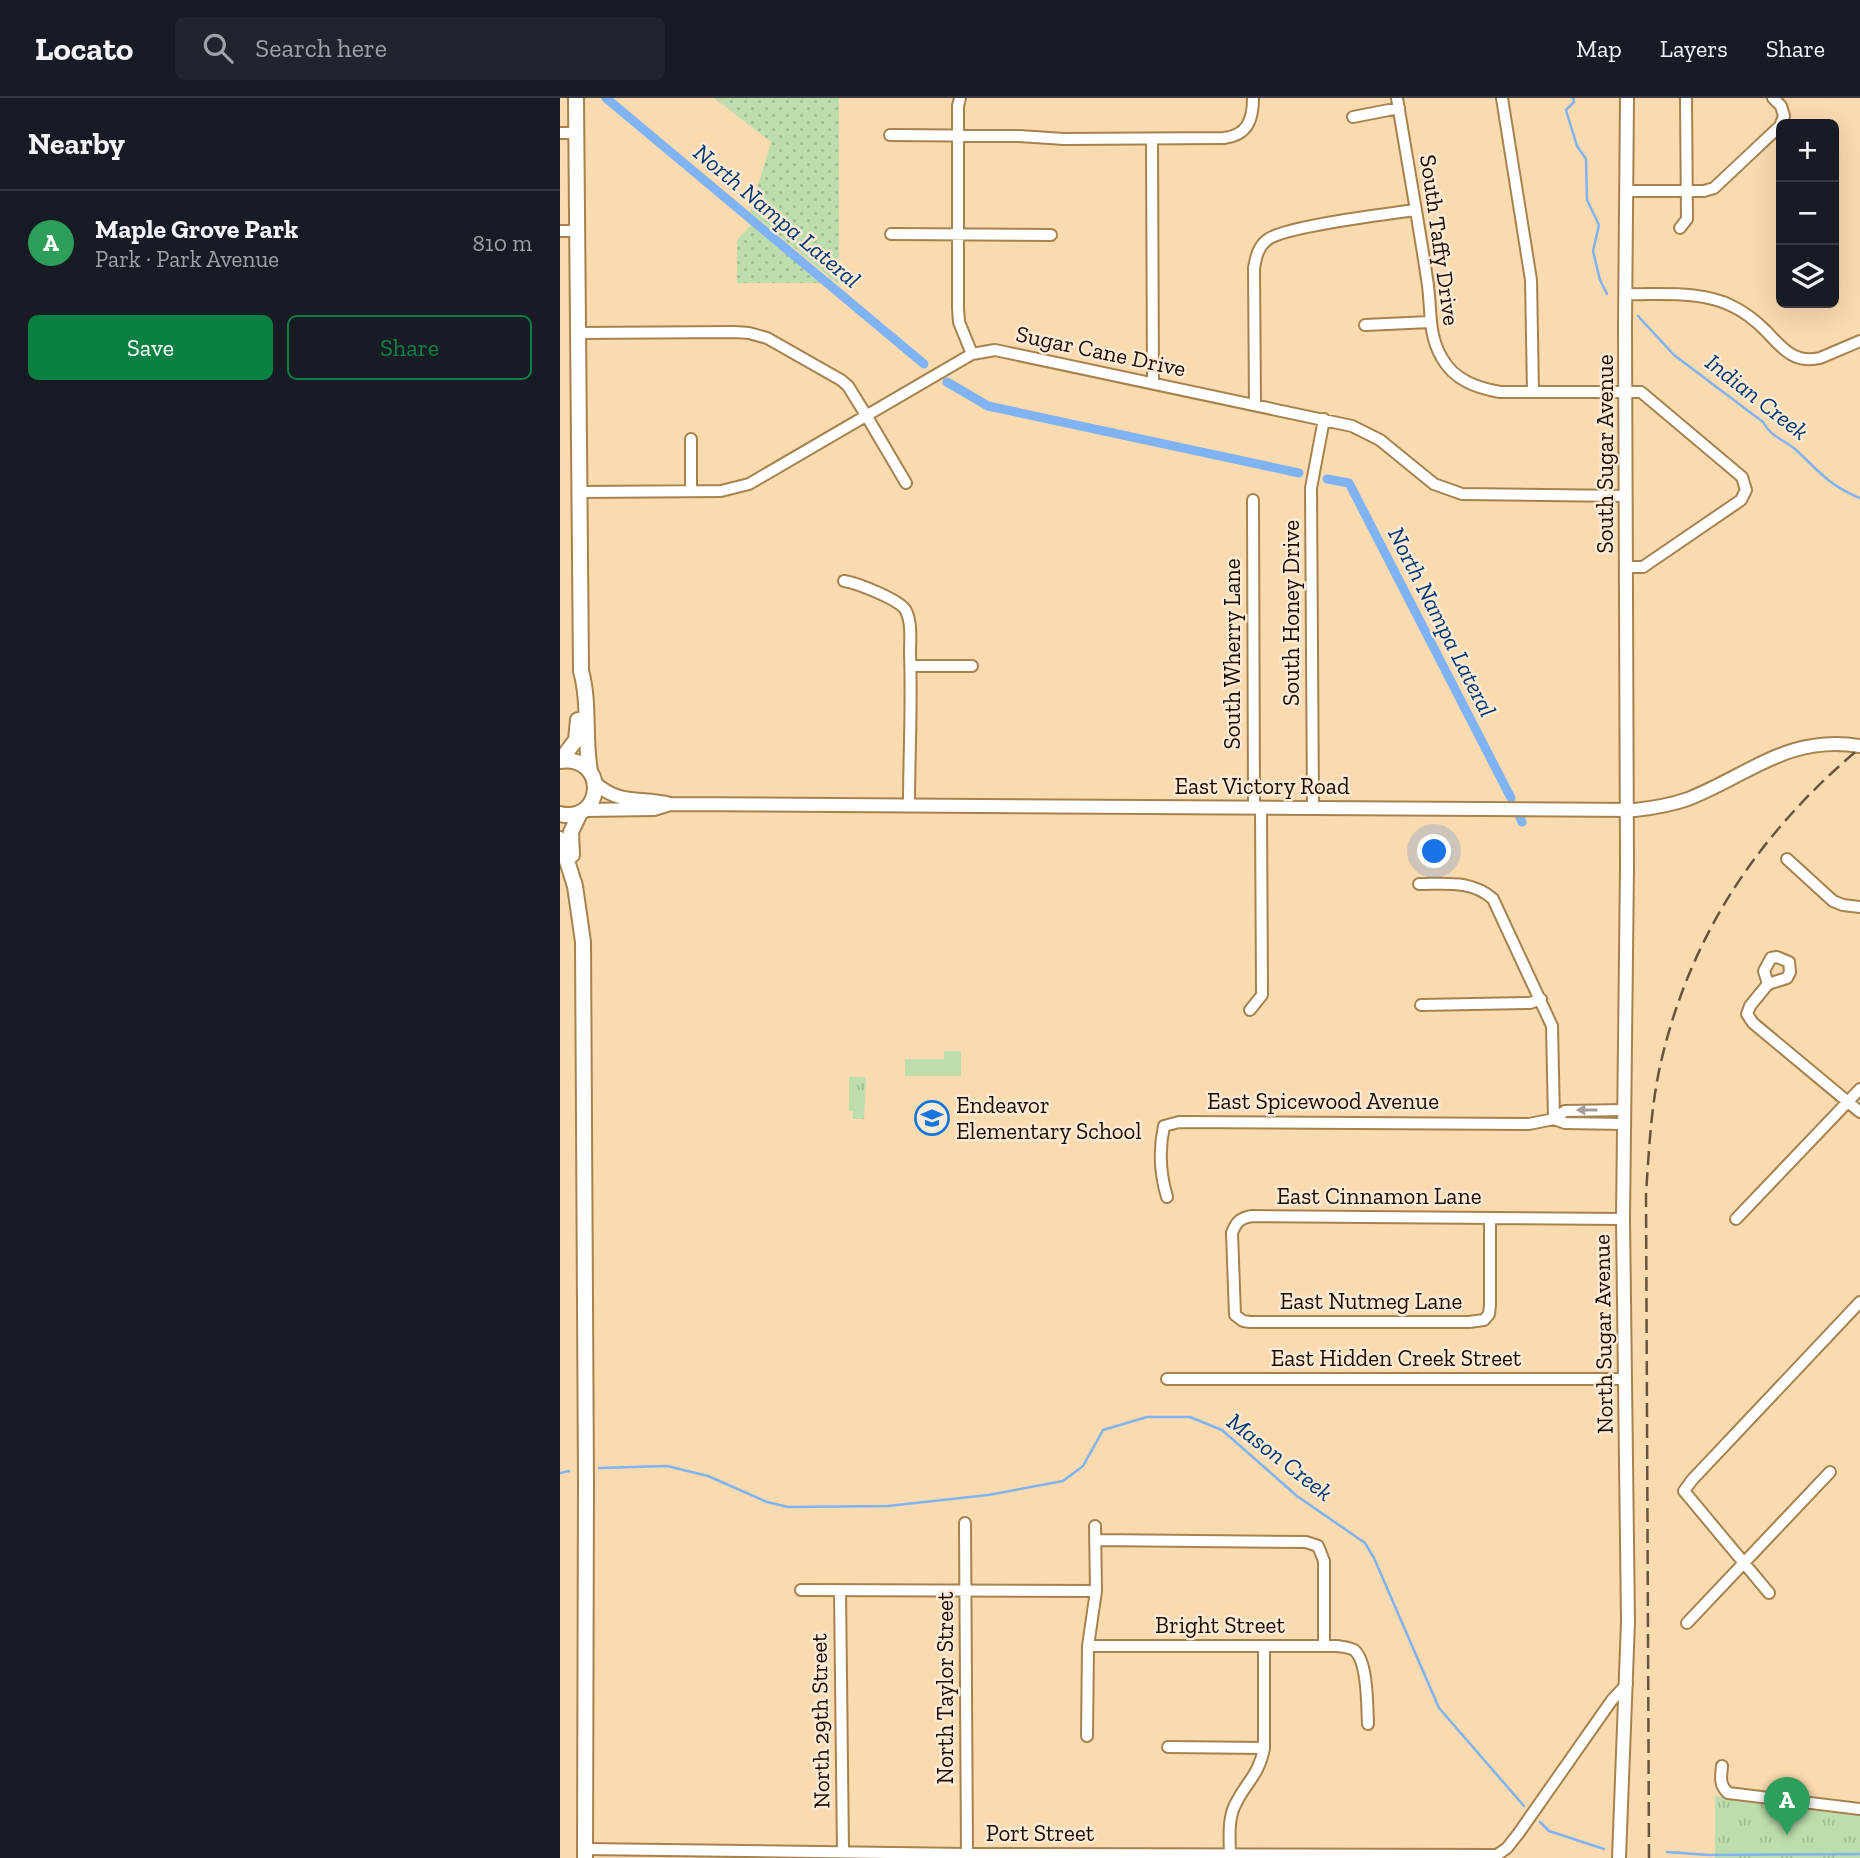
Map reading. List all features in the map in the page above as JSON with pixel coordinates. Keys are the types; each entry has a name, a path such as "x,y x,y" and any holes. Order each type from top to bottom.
{"main road":[{"path":"560,761 578,734 577,686 581,671 576,98"},
{"path":"581,671 586,686 586,749 594,798 573,826 570,839 585,898 586,923 583,942"},
{"path":"560,761 577,762 592,777"},
{"path":"560,814 573,815 582,811"},
{"path":"560,839 576,893 583,942 585,1854"}],"street":[{"path":"960,98 959,322 972,354"},
{"path":"890,135 1064,139 1232,137 1247,128 1253,110 1253,98"},
{"path":"1502,98 1531,280 1534,392"},
{"name":"South Sugar Avenue","path":"1627,810 1628,98"},
{"path":"1680,228 1687,219 1686,98"},
{"path":"1628,191 1704,191 1714,188 1780,126 1784,116 1781,106 1773,98"},
{"path":"1353,117 1398,103"},
{"name":"South Taffy Drive","path":"1398,103 1428,282 1430,322 1434,344 1443,361 1454,373 1483,390 1626,392"},
{"path":"560,133 576,133"},
{"path":"1152,139 1153,383"},
{"path":"1255,405 1254,268 1256,256 1266,241 1285,231 1415,210"},
{"path":"560,231 577,231"},
{"path":"891,234 1051,235"},
{"path":"1626,294 1692,295 1729,304 1754,319 1785,352 1796,358 1820,358 1860,341"},
{"path":"1365,325 1430,322"},
{"path":"578,333 749,333 766,338 841,380 866,415 906,483"},
{"name":"Sugar Cane Drive","path":"580,492 721,491 749,484 972,354 995,350 1324,419 1368,432 1434,484 1462,494 1626,496"},
{"path":"1626,392 1641,392 1742,477 1746,490 1741,500 1643,567 1627,567"},
{"name":"South Honey Drive","path":"1313,807 1311,488 1324,419"},
{"path":"691,439 691,491"},
{"name":"South Wherry Lane","path":"1251,1010 1262,995 1253,500"},
{"path":"844,580 900,603 906,609 910,630 911,666 909,806"},
{"path":"911,666 972,666"},
{"name":"East Victory Road","path":"592,777 612,796 670,804 1627,810 1660,807 1686,799 1778,753 1809,746 1860,746"},
{"name":"East Victory Road","path":"582,811 654,809 670,804"},
{"name":"North Sugar Avenue","path":"1619,1858 1626,1684 1623,1110 1627,810"},
{"path":"1787,859 1833,901 1860,907"},
{"path":"1419,884 1472,885 1493,899 1552,1026 1554,1119"},
{"path":"1768,984 1750,1006 1747,1014 1753,1023 1860,1112"},
{"path":"1422,1005 1530,1003 1541,999"},
{"path":"1736,1219 1860,1089"},
{"name":"East Spicewood Avenue","path":"1167,1198 1162,1181 1161,1140 1164,1126 1179,1122 1529,1124 1554,1119 1566,1111 1623,1110"},
{"name":"East Spicewood Avenue","path":"1554,1119 1565,1123 1623,1124"},
{"name":"East Cinnamon Lane","path":"1238,1319 1233,1308 1232,1233 1236,1223 1243,1218 1623,1219"},
{"name":"East Nutmeg Lane","path":"1238,1319 1250,1322 1484,1320 1489,1314 1490,1305 1490,1218"},
{"path":"1769,1593 1684,1492 1692,1480 1860,1303"},
{"name":"East Hidden Creek Street","path":"1167,1379 1625,1379"},
{"path":"1687,1623 1829,1472"},
{"name":"North Taylor Street","path":"965,1522 967,1854"},
{"path":"1087,1736 1088,1646 1096,1591 1095,1526"},
{"path":"1095,1540 1306,1542 1318,1546 1324,1561 1324,1646"},
{"path":"801,1590 1096,1591"},
{"name":"North 29th Street","path":"840,1590 843,1852"},
{"name":"Bright Street","path":"1088,1646 1324,1646 1352,1649 1359,1656 1363,1669 1368,1724"},
{"path":"1230,1856 1230,1821 1235,1803 1253,1779 1261,1763 1264,1748 1264,1646"},
{"path":"1497,1857 1518,1834 1626,1684"},
{"path":"1168,1747 1264,1748"},
{"path":"1722,1766 1720,1779 1723,1789 1728,1793 1860,1809"},
{"name":"Port Street","path":"585,1854 843,1852 1497,1857"}],"green space":[{"path":"714,98 839,98 839,283 750,212 771,142"},
{"path":"751,225 821,283 737,283 737,240"},
{"path":"944,1051 961,1051 961,1076 905,1076 905,1059 944,1059"},
{"path":"849,1077 866,1077 864,1119 853,1119 853,1111 849,1111"},
{"path":"1715,1796 1860,1813 1860,1858 1715,1858"}],"waterway":[{"name":"North Nampa Lateral","path":"606,98 924,364"},
{"name":"Indian Creek","path":"1573,98 1574,102 1566,110 1577,146 1586,159 1587,200 1599,225 1593,251 1600,280 1607,294"},
{"name":"Indian Creek","path":"1638,316 1674,355 1763,422 1773,434 1795,449 1832,483 1860,498"},
{"name":"North Nampa Lateral","path":"947,382 988,406 1299,473"},
{"name":"North Nampa Lateral","path":"1327,479 1349,483 1511,798"},
{"name":"North Nampa Lateral","path":"1519,815 1522,822"},
{"name":"Mason Creek","path":"599,1468 667,1466 708,1476 767,1502 788,1507 888,1506 988,1495 1063,1481 1083,1466 1103,1430 1147,1417 1190,1417 1222,1430 1297,1496 1365,1543 1439,1708 1524,1806"},
{"name":"Mason Creek","path":"560,1473 569,1471"},
{"name":"Mason Creek","path":"1540,1822 1549,1831 1604,1849"},
{"name":"Mason Creek","path":"1667,1852 1709,1855 1860,1854"}],"railway":[{"path":"1649,1858 1646,1194 1651,1128 1661,1062 1674,1015 1691,970 1734,888 1791,814 1860,748"}],"place":[{"name":"Endeavor Elementary School","path":"932,1118"},
{"name":"Maple Grove Park","path":"1787,1835"}]}
